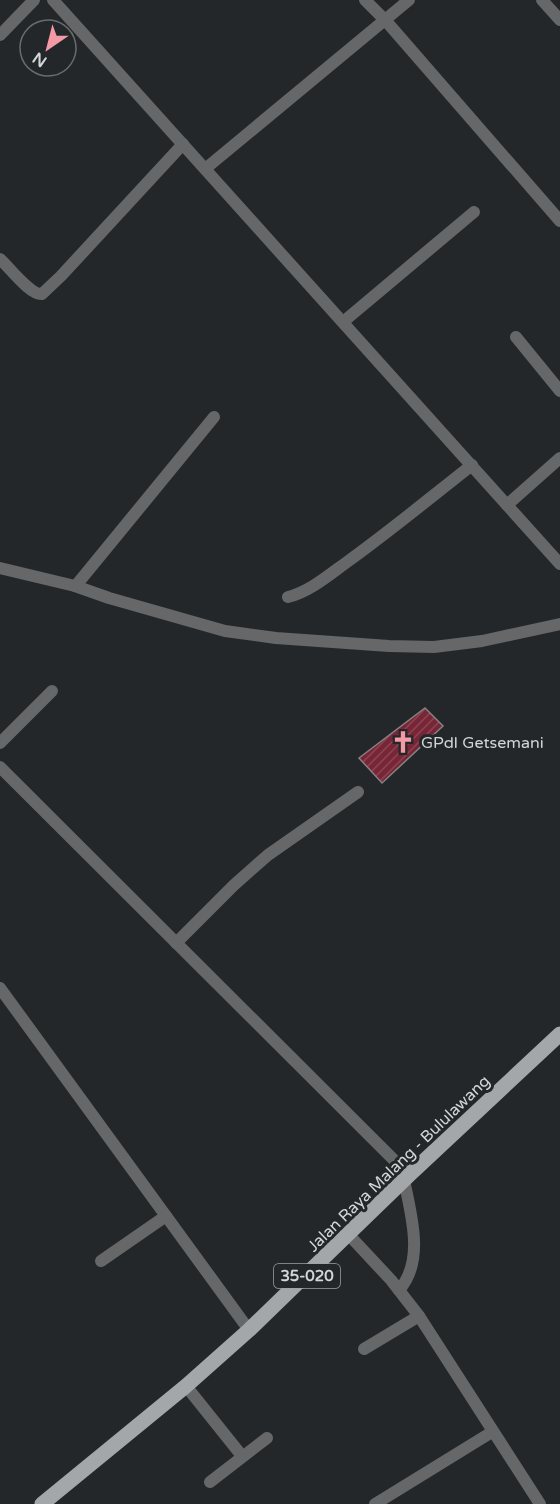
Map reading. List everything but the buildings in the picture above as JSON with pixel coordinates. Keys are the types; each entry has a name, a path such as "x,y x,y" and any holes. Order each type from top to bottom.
{"main road":[{"name":"Jalan Raya Malang - Bululawang","path":"42,1504 186,1386 249,1330 406,1178 560,1034"}],"street":[{"path":"0,35 34,0"},
{"path":"53,0 560,564"},
{"path":"365,0 386,21 560,221"},
{"path":"205,169 409,0"},
{"path":"542,0 560,20"},
{"path":"0,259 27,288 42,294 183,144"},
{"path":"343,322 474,212"},
{"path":"516,337 560,391"},
{"path":"75,586 214,417"},
{"path":"507,505 560,458"},
{"path":"288,597 310,587 375,542 472,465"},
{"path":"0,568 75,586 225,631 287,639 398,647 434,647 482,641 560,624"},
{"path":"0,743 52,691"},
{"path":"0,767 406,1178 413,1224 411,1270 401,1288"},
{"path":"176,943 234,885 268,855 358,792"},
{"path":"0,988 249,1330"},
{"path":"101,1261 166,1216"},
{"path":"349,1235 401,1288 540,1504"},
{"path":"364,1349 419,1316"},
{"path":"186,1386 242,1456"},
{"path":"375,1504 492,1432"},
{"path":"210,1482 267,1438"}],"place":[{"name":"GPdI Getsemani","path":"403,742"}]}
